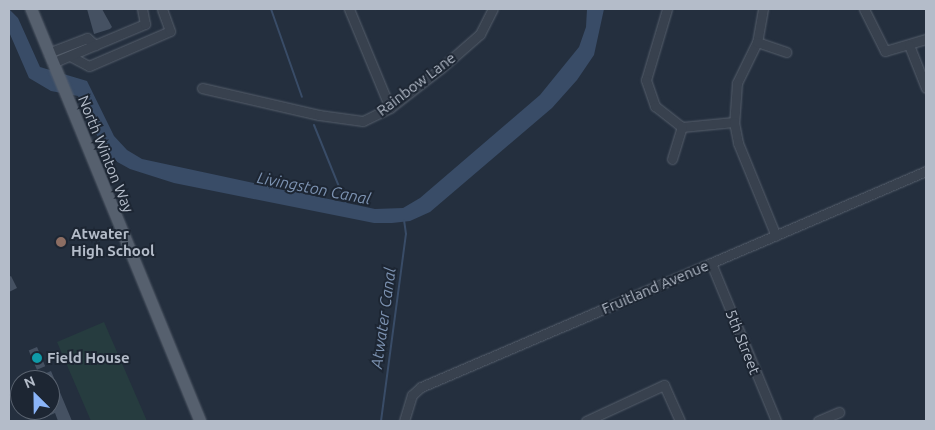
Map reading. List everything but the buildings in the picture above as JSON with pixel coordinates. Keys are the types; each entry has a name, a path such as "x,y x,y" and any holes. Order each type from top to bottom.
{"main road":[{"name":"North Winton Way","path":"31,9 200,421"}],"street":[{"path":"52,61 70,56 145,24 142,9"},
{"path":"70,56 89,66 170,31 162,9"},
{"path":"349,9 390,108"},
{"name":"Rainbow Lane","path":"202,88 348,120 363,121 390,108 480,34 493,9"},
{"path":"667,9 646,80 655,106 682,127 734,122"},
{"path":"763,9 757,42 737,83 734,122 738,143 776,236"},
{"path":"864,9 885,51 909,46 926,39"},
{"path":"52,61 87,38 95,45"},
{"path":"757,42 786,52"},
{"path":"909,46 926,88"},
{"path":"672,159 682,127"},
{"name":"Fruitland Avenue","path":"404,421 412,396 421,387 926,171"},
{"name":"5th Street","path":"711,263 776,421"},
{"path":"586,420 664,385 680,421"},
{"path":"818,421 839,412"}],"green space":[{"path":"104,322 147,421 91,421 57,342"}],"water":[{"path":"9,9 18,18 40,67 87,81 114,136 127,150 142,159 375,209 403,208 420,198 540,95 579,47 586,27 587,9 604,9 594,55 577,80 552,108 430,212 410,221 374,223 174,183 130,169 112,159 104,150 78,96 51,91 29,78 9,32"}],"waterway":[{"path":"271,9 302,97"},
{"name":"Livingston Canal","path":"314,125 346,204"},
{"name":"Atwater Canal","path":"381,421 406,234 404,220"}],"place":[{"name":"Atwater High School","path":"61,242"},
{"name":"Field House","path":"37,358"}]}
